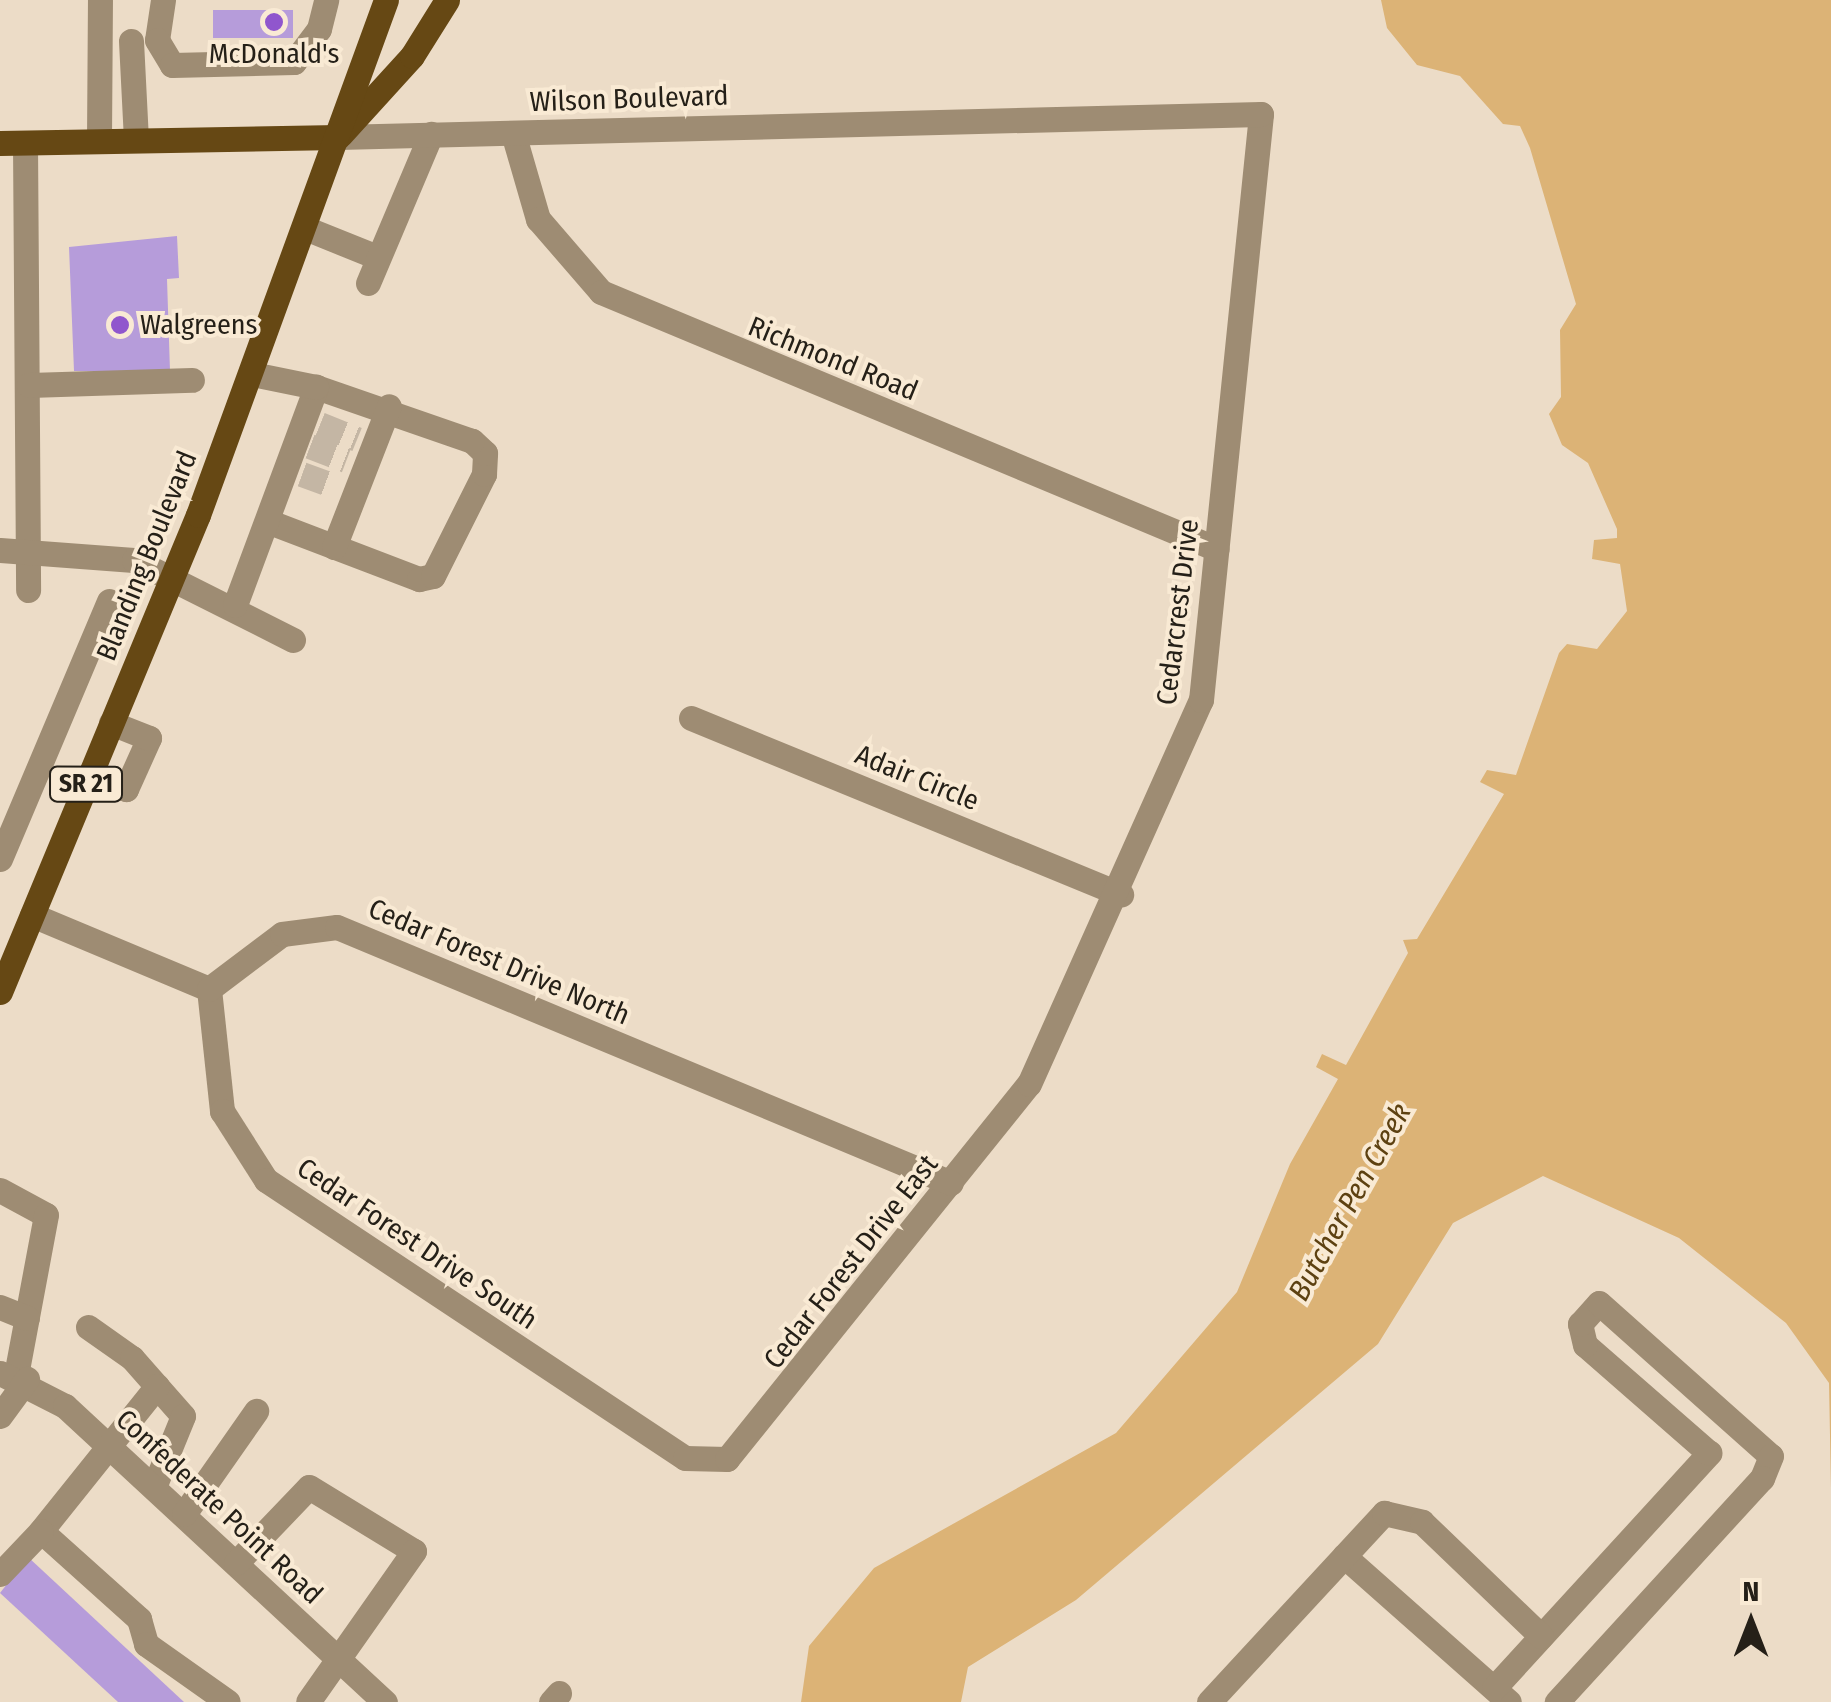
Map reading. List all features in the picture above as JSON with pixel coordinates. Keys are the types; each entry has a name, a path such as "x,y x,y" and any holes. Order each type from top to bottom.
{"main road":[{"name":"Blanding Boulevard","path":"0,992 252,374 338,137 366,35 386,0"},
{"name":"Blanding Boulevard","path":"338,137 412,56 447,0"},
{"name":"Wilson Boulevard","path":"12,143 338,137"}],"street":[{"path":"100,0 100,139"},
{"path":"136,140 144,40 163,0"},
{"path":"101,43 144,40 172,64 294,62 319,29 326,0"},
{"name":"Wilson Boulevard","path":"338,137 1261,114"},
{"name":"Cedarcrest Drive","path":"1029,1084 1190,738 1218,549 1261,114"},
{"path":"368,283 431,134"},
{"name":"Richmond Road","path":"513,134 538,220 601,292 1218,549"},
{"path":"12,143 28,385 28,590"},
{"path":"304,228 377,257"},
{"path":"252,374 389,406 485,453 444,561 418,579 266,521"},
{"path":"28,385 192,380"},
{"path":"236,605 266,521 294,471 308,432 316,387"},
{"path":"334,547 345,490 360,453 389,406"},
{"path":"0,550 111,554 236,605 293,640"},
{"path":"0,859 109,601"},
{"name":"Adair Circle","path":"691,718 1120,894"},
{"path":"92,772 126,789 149,738 111,723"},
{"path":"32,915 209,988"},
{"name":"Cedar Forest Drive North","path":"209,988 282,934 337,927 950,1183"},
{"name":"Cedar Forest Drive South","path":"209,988 222,1111 266,1180 685,1458 710,1463"},
{"name":"Cedar Forest Drive East","path":"710,1463 739,1452 1029,1084"},
{"path":"0,1190 46,1215 14,1376 0,1416"},
{"path":"1344,1556 1502,1695 1542,1636 1708,1452 1585,1345 1580,1324 1598,1303 1770,1456 1762,1478 1556,1702"},
{"path":"0,1307 26,1318"},
{"path":"88,1326 184,1416 154,1488"},
{"name":"Confederate Point Road","path":"14,1376 113,1450 386,1702"},
{"path":"0,1574 113,1450 156,1386"},
{"path":"184,1514 256,1411"},
{"path":"236,1563 309,1487 414,1551 343,1663 308,1702"},
{"path":"1209,1702 1384,1513 1422,1522 1542,1636"},
{"path":"41,1531 139,1619 146,1644 228,1702"}],"water":[{"name":"Butcher Pen Creek","path":"1381,0 1831,0 1831,1489 1829,1383 1786,1323 1679,1238 1543,1176 1453,1223 1378,1344 1076,1600 968,1667 961,1702 801,1702 809,1646 874,1568 1116,1433 1237,1292 1290,1164 1338,1079 1316,1067 1322,1054 1346,1065 1408,953 1403,940 1417,939 1504,794 1480,782 1487,770 1516,775 1559,653 1567,644 1597,649 1627,611 1620,564 1592,559 1594,540 1617,538 1617,529 1588,463 1562,445 1549,414 1561,397 1560,330 1576,304 1530,148 1520,126 1503,124 1460,76 1417,65 1387,28"}],"building":[{"path":"213,10 293,10 293,38 213,38"},
{"name":"Walgreens","path":"177,236 179,278 167,279 170,371 74,371 69,247"},
{"path":"28,1557 184,1702 118,1702 0,1593"}],"tunnel":[{"path":"320,424 357,439"},
{"path":"310,446 346,460"},
{"path":"302,474 335,486"}],"place":[{"name":"McDonald's","path":"274,22"},
{"name":"Walgreens","path":"120,325"}]}
